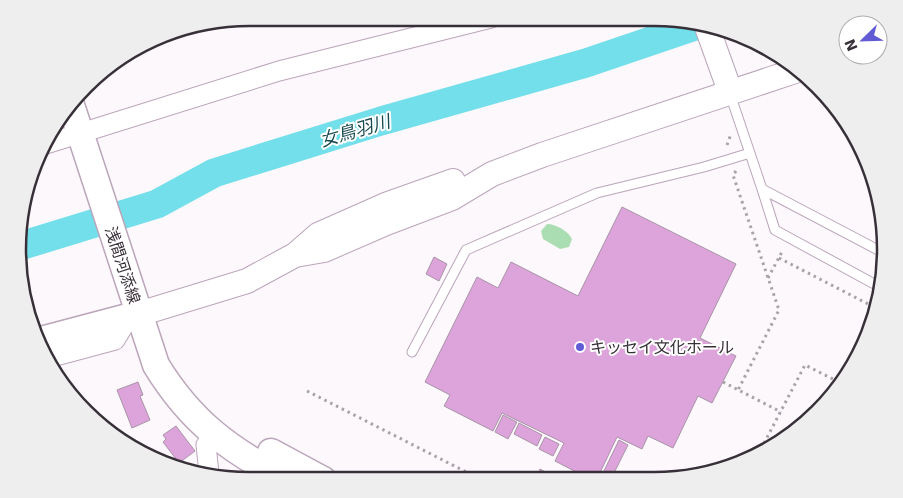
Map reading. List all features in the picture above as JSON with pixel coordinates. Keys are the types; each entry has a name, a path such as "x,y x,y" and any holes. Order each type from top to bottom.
{"main road":[{"name":"浅間河添線","path":"73,112 133,308 156,365 170,387 214,435 256,464 272,472"},
{"path":"44,338 133,308"},
{"name":"浅間河添線","path":"194,415 222,425 308,472"}],"street":[{"path":"53,143 82,138 279,71 459,26"},
{"path":"709,33 728,86"},
{"path":"54,356 116,340 133,308 246,281 295,255 324,250 386,222 452,198 492,174 728,86 790,72"},
{"path":"209,468 206,445 214,435"}],"lane":[{"path":"728,86 775,230 874,284"},
{"path":"412,352 466,250 598,193 704,167 750,153"},
{"path":"762,189 877,249"}],"path":[{"path":"736,171 732,175 779,310 738,390"},
{"path":"768,278 783,250"},
{"path":"779,258 869,305"},
{"path":"766,441 805,365 834,380"},
{"path":"723,382 781,412"},
{"path":"307,391 466,472"}],"green space":[{"path":"547,224 558,227 568,233 572,239 569,247 560,249 543,239 541,231"}],"building":[{"name":"キッセイ文化ホール","path":"622,207 736,264 700,338 736,356 712,403 698,396 673,448 648,436 642,449 617,437 600,472 576,472 555,461 564,443 502,413 493,431 444,406 450,395 425,382 477,277 498,288 511,262 578,296"},
{"path":"434,257 447,264 439,281 426,274"},
{"path":"138,382 143,395 140,396 150,420 132,428 117,390"},
{"path":"503,415 517,422 508,439 495,432"},
{"path":"519,423 542,435 537,446 514,434"},
{"path":"176,426 195,451 181,461 177,460 163,442 166,439 163,435"},
{"path":"545,437 559,444 553,456 539,449"},
{"path":"619,440 628,445 614,472 603,472"}],"waterway":[{"name":"女鳥羽川","path":"26,244 157,204 214,173 381,121 586,63 687,29"}],"place":[{"name":"キッセイ文化ホール","path":"580,347"}]}
